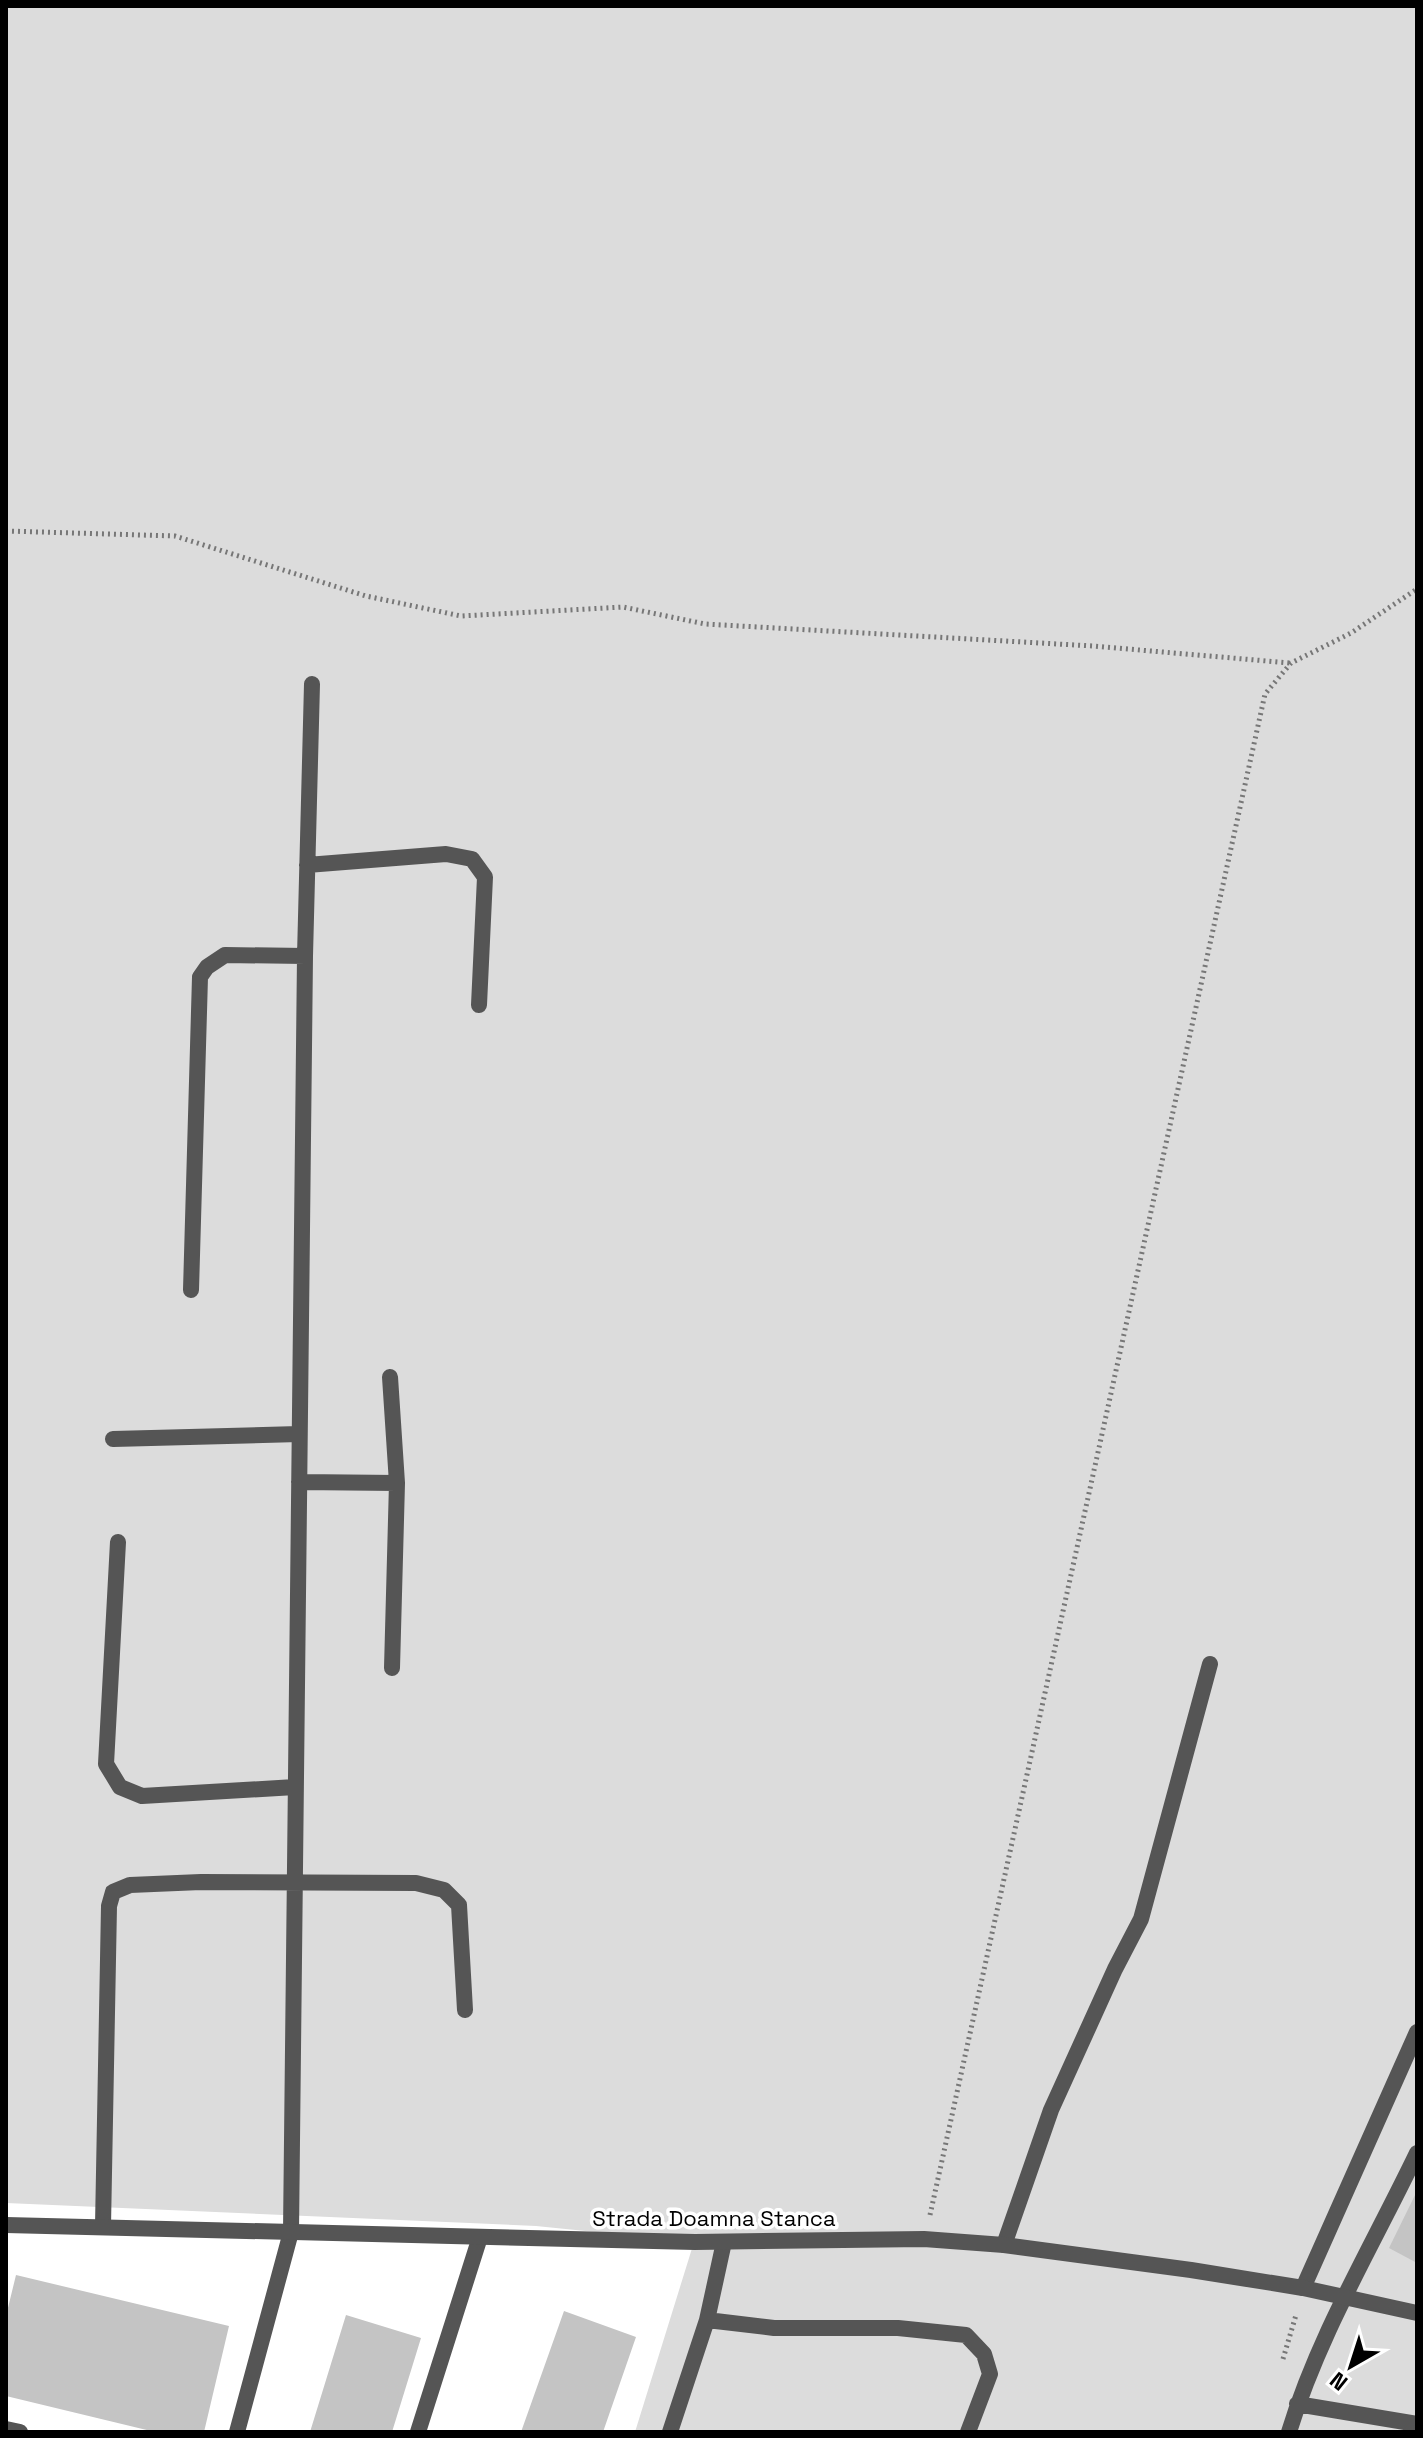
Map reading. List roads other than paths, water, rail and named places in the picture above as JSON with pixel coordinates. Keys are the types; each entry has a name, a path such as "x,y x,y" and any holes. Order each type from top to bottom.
{"street":[{"path":"237,2432 291,2232 305,956 312,684"},
{"path":"307,865 446,854 472,859 485,877 479,1005"},
{"path":"191,1290 200,977 207,967 225,955 305,956"},
{"path":"390,1377 397,1483 392,1668"},
{"path":"113,1439 299,1434"},
{"path":"299,1482 397,1483"},
{"path":"118,1542 106,1764 120,1787 142,1796 295,1787"},
{"path":"1004,2245 1051,2110 1141,1919 1210,1664"},
{"path":"103,2226 109,1906 113,1892 130,1885 201,1882 416,1883 444,1890 459,1905 465,2010"},
{"path":"1303,2288 1417,2032"},
{"path":"1289,2432 1297,2404 1343,2297 1417,2153"},
{"name":"Strada Doamna Stanca","path":"6,2225 724,2242 924,2239 1135,2261 1303,2288 1417,2313"},
{"path":"418,2432 480,2237"},
{"path":"670,2432 707,2320 724,2242"},
{"path":"707,2320 774,2328 898,2328 966,2335 984,2354 990,2374 968,2432"},
{"path":"1297,2404 1417,2424"},
{"path":"6,2429 20,2432"}]}
